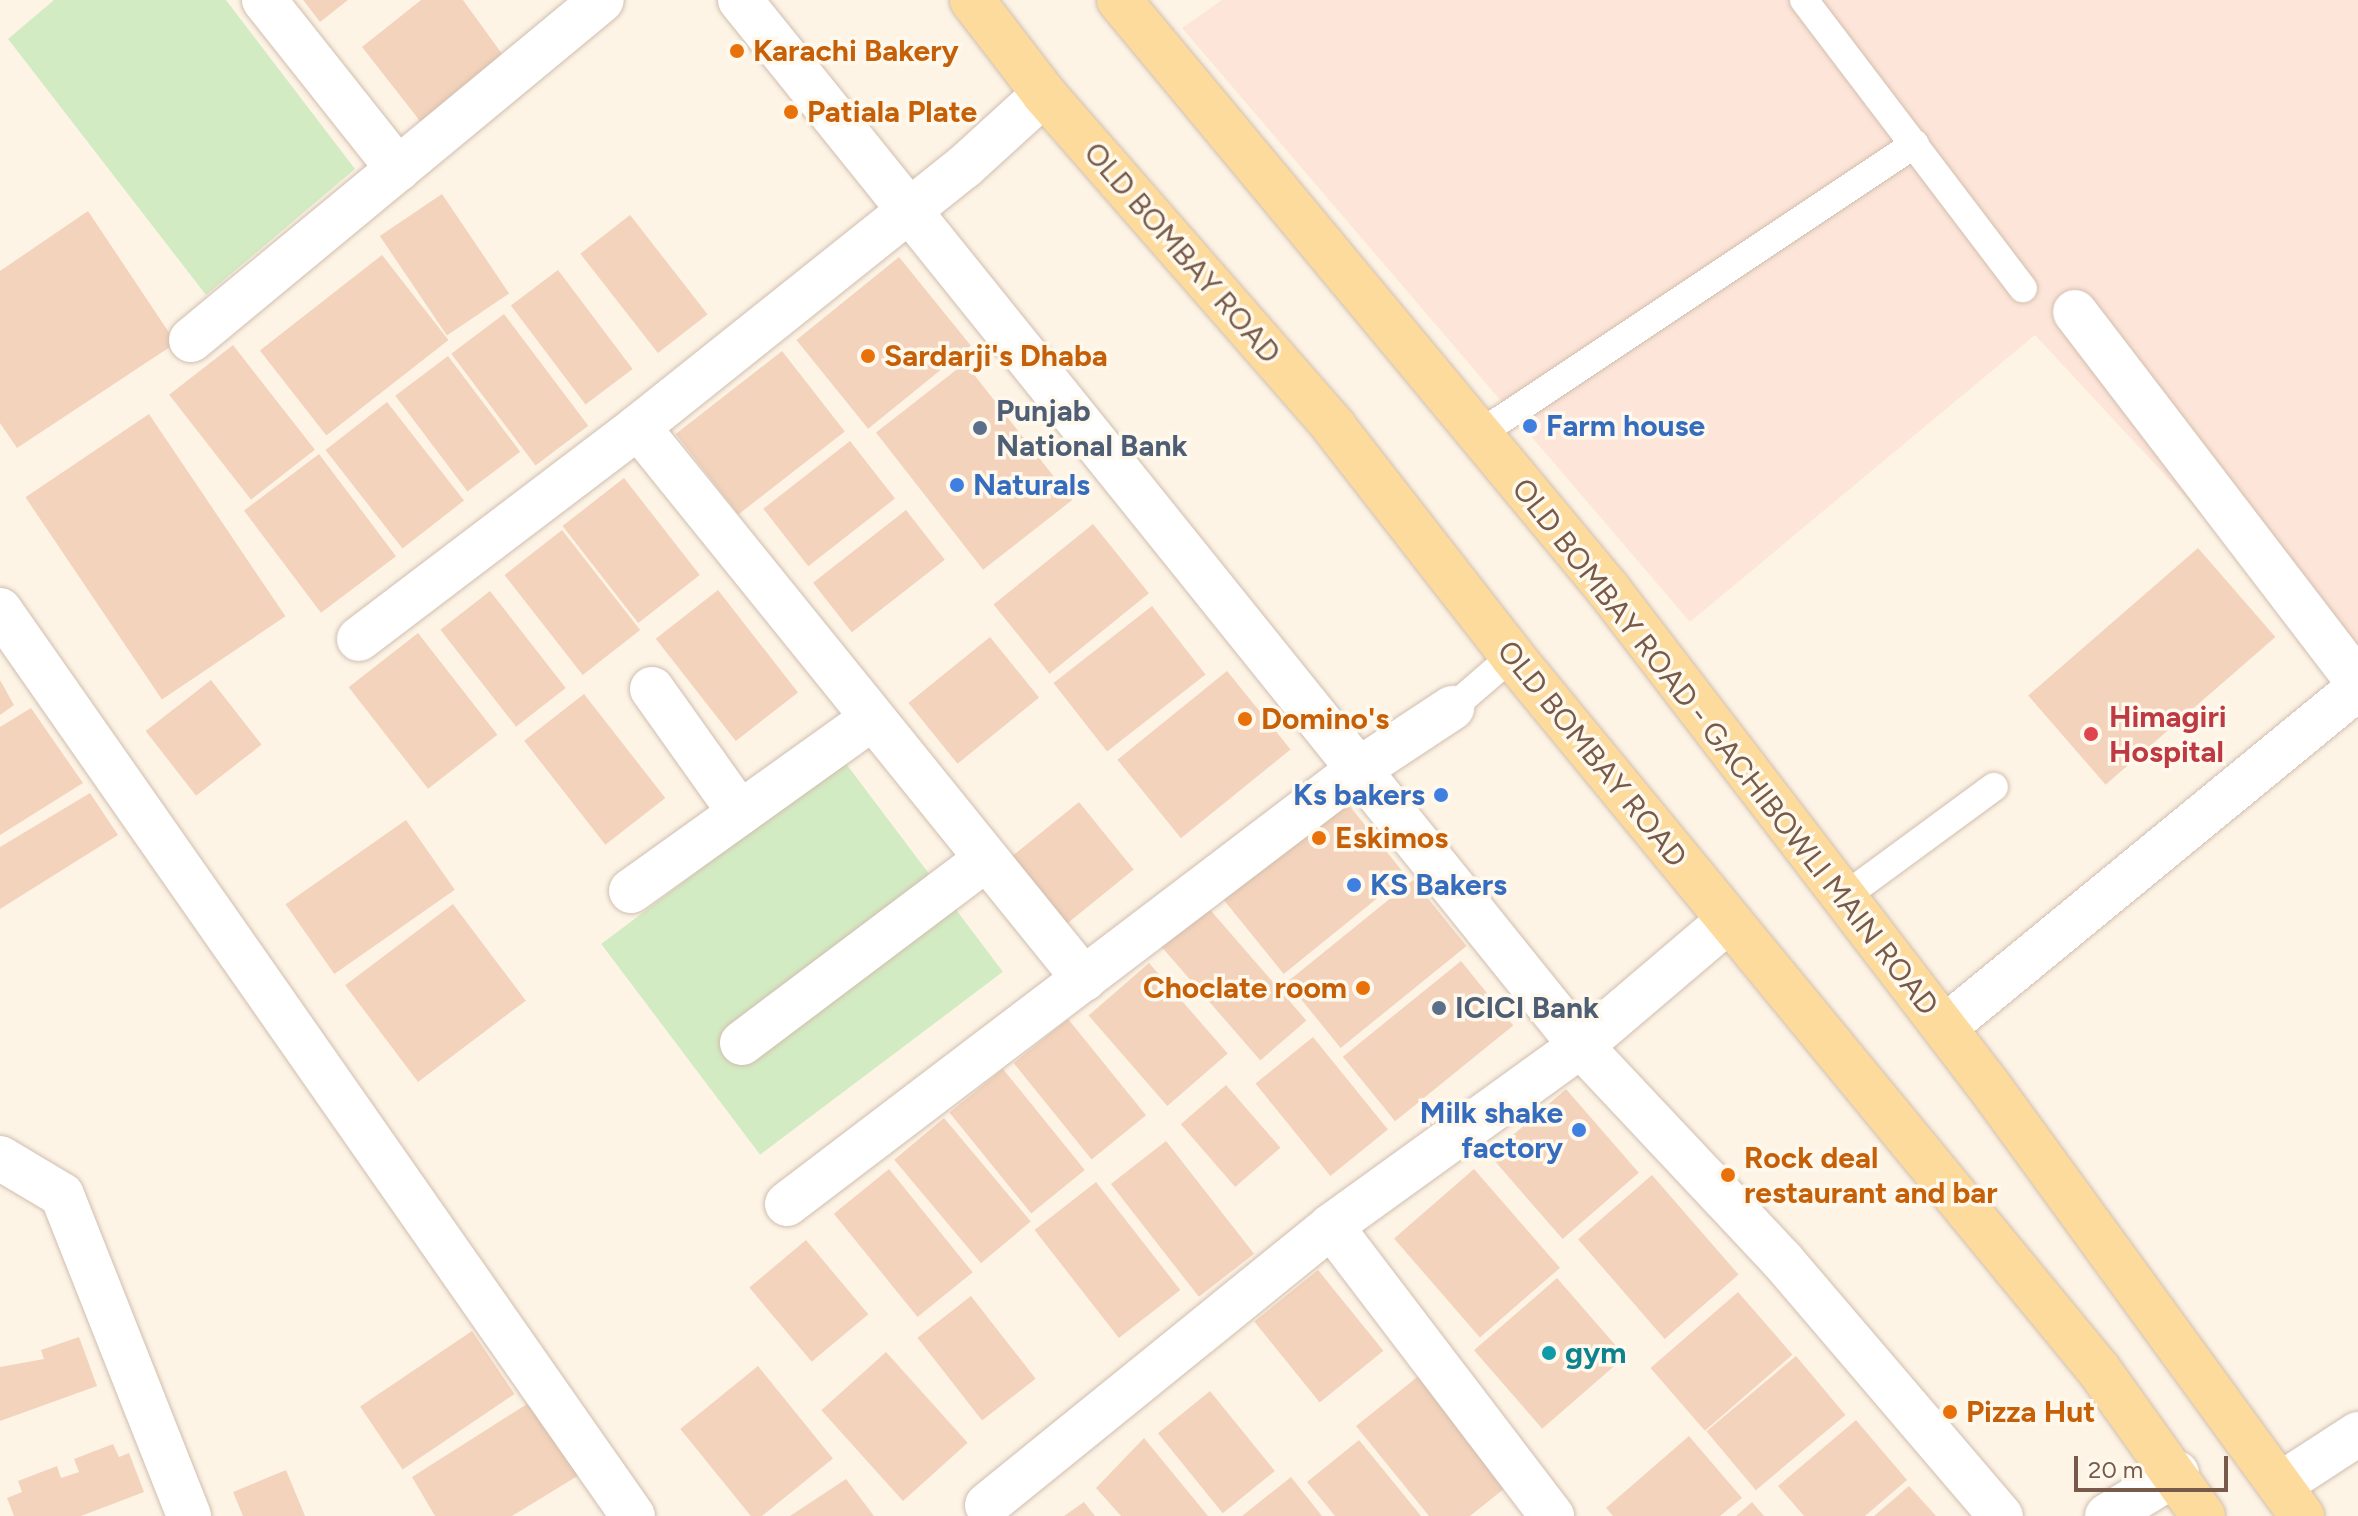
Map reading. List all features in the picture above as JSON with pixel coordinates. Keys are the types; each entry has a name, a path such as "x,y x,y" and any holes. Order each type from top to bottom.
{"main road":[{"name":"OLD BOMBAY ROAD","path":"972,0 1044,94 1334,427 1512,656 2177,1473 2203,1516"},
{"name":"OLD BOMBAY ROAD - GACHIBOWLI MAIN ROAD","path":"1135,6 1478,435 1608,589 1945,1027 2292,1500"}],"street":[{"path":"264,0 398,169"},
{"path":"191,340 602,0"},
{"path":"740,0 911,204 1358,770 1581,1046 1782,1260 2001,1516"},
{"path":"359,639 638,427 1044,94"},
{"path":"2075,312 2358,682"},
{"path":"638,427 870,720 1084,979"},
{"path":"0,610 633,1516"},
{"path":"1945,1027 2358,688"},
{"path":"652,689 740,813"},
{"path":"787,1204 1358,770 1452,708"},
{"path":"631,891 870,720"},
{"path":"742,1043 986,859"},
{"path":"987,1505 1331,1226 1581,1046 1728,921"},
{"path":"0,1158 62,1195 189,1516"},
{"path":"1331,1226 1542,1513"},
{"path":"2292,1500 2358,1434"},
{"path":"2107,1516 2177,1473"}],"lane":[{"path":"1804,0 2023,288"},
{"path":"1478,435 1915,144"},
{"path":"1452,708 1512,656"},
{"path":"1844,897 1994,787"}],"shaded area":[{"path":"1222,0 2358,0 2358,683 2035,335 1690,622 1182,28"}],"green space":[{"path":"54,0 226,0 355,169 206,295 8,39"},
{"path":"844,761 1003,972 760,1155 601,944"}],"building":[{"path":"303,0 348,0 320,22"},
{"path":"421,0 463,0 505,58 427,130 362,47"},
{"path":"442,194 509,293 447,335 380,236"},
{"path":"88,211 176,343 17,448 0,423 0,271"},
{"path":"630,215 708,314 658,353 580,254"},
{"path":"382,255 448,340 326,436 260,350"},
{"path":"899,257 971,346 868,429 796,340"},
{"path":"558,270 633,369 586,405 511,306"},
{"path":"504,314 588,426 536,466 451,354"},
{"path":"233,345 315,450 251,500 169,395"},
{"path":"782,351 845,431 738,514 676,434"},
{"path":"448,356 520,452 468,492 395,396"},
{"path":"965,363 1072,500 983,570 876,433"},
{"path":"387,402 464,501 402,549 326,450"},
{"path":"149,414 285,616 162,700 25,497"},
{"path":"850,441 895,499 808,566 763,509"},
{"path":"319,454 396,556 321,613 244,511"},
{"path":"624,478 700,575 638,623 563,526"},
{"path":"906,510 945,560 852,632 813,583"},
{"path":"1093,524 1149,593 1050,674 994,605"},
{"path":"562,530 640,630 583,675 504,575"},
{"path":"2198,548 2275,637 2106,785 2028,696"},
{"path":"718,590 798,692 736,741 656,639"},
{"path":"490,591 566,688 516,727 440,630"},
{"path":"1152,606 1206,675 1107,752 1053,683"},
{"path":"418,633 497,735 428,789 349,687"},
{"path":"990,637 1039,698 957,764 908,703"},
{"path":"1227,671 1291,749 1181,838 1117,760"},
{"path":"0,680 14,705 0,715"},
{"path":"211,680 261,745 196,796 146,731"},
{"path":"584,694 665,798 605,845 524,741"},
{"path":"31,708 83,783 0,835 0,727"},
{"path":"90,793 118,835 0,909 0,847"},
{"path":"1344,799 1406,875 1284,974 1222,898"},
{"path":"1079,802 1134,870 1067,924 1012,856"},
{"path":"406,820 455,890 334,974 286,904"},
{"path":"1413,880 1466,946 1341,1048 1287,982"},
{"path":"453,904 526,1001 418,1082 345,985"},
{"path":"1206,905 1306,1020 1260,1060 1160,945"},
{"path":"1461,961 1513,1026 1395,1121 1343,1057"},
{"path":"1149,963 1228,1054 1167,1106 1089,1015"},
{"path":"1068,1019 1146,1115 1092,1159 1014,1063"},
{"path":"1313,1037 1388,1129 1330,1176 1255,1084"},
{"path":"1003,1069 1085,1170 1031,1213 949,1112"},
{"path":"1226,1085 1280,1148 1235,1187 1181,1124"},
{"path":"1566,1089 1639,1173 1563,1239 1490,1155"},
{"path":"944,1118 1031,1221 981,1263 894,1160"},
{"path":"1166,1141 1254,1254 1199,1297 1111,1184"},
{"path":"889,1169 973,1272 918,1317 834,1214"},
{"path":"1474,1169 1560,1268 1480,1337 1394,1239"},
{"path":"1652,1175 1739,1275 1665,1339 1578,1239"},
{"path":"1096,1182 1180,1290 1119,1338 1035,1230"},
{"path":"806,1240 868,1314 812,1362 749,1288"},
{"path":"1318,1270 1383,1351 1320,1402 1254,1322"},
{"name":"gym","path":"1557,1278 1625,1356 1542,1429 1474,1350"},
{"path":"1738,1292 1792,1355 1705,1431 1650,1368"},
{"path":"971,1296 1036,1379 982,1421 917,1338"},
{"path":"472,1331 514,1394 403,1469 360,1406"},
{"path":"79,1337 97,1386 0,1421 0,1367 44,1359 41,1350"},
{"path":"886,1352 968,1443 903,1501 821,1410"},
{"path":"1796,1356 1845,1415 1756,1490 1706,1431"},
{"path":"758,1366 833,1458 762,1516 751,1516 680,1429"},
{"path":"1421,1374 1510,1484 1470,1516 1429,1516 1356,1426"},
{"path":"1210,1391 1275,1471 1223,1513 1158,1433"},
{"path":"535,1399 584,1472 512,1516 435,1516 412,1477"},
{"path":"1856,1420 1907,1480 1865,1516 1804,1516 1778,1486"},
{"path":"1689,1436 1742,1498 1720,1516 1613,1516 1606,1508"},
{"path":"1144,1438 1208,1516 1121,1516 1096,1488"},
{"path":"1359,1440 1421,1516 1335,1516 1307,1482"},
{"path":"113,1444 119,1457 129,1453 144,1492 81,1516 14,1516 7,1498 22,1492 18,1481 57,1466 61,1478 79,1472 74,1459"},
{"path":"286,1470 305,1516 243,1516 233,1492"},
{"path":"1291,1477 1322,1516 1242,1516"},
{"path":"846,1479 874,1516 790,1516"},
{"path":"1909,1486 1936,1516 1874,1516"},
{"path":"1084,1502 1095,1516 1064,1516"},
{"path":"1752,1502 1764,1516 1736,1516"}],"place":[{"name":"Karachi Bakery","path":"737,51"},
{"name":"Patiala Plate","path":"791,112"},
{"name":"Sardarji's Dhaba","path":"868,356"},
{"name":"Farm house","path":"1530,426"},
{"name":"Punjab National Bank","path":"980,428"},
{"name":"Naturals","path":"957,485"},
{"name":"Domino's","path":"1245,719"},
{"name":"Himagiri Hospital","path":"2091,734"},
{"name":"Ks bakers","path":"1441,795"},
{"name":"Eskimos","path":"1319,838"},
{"name":"KS Bakers","path":"1354,885"},
{"name":"Choclate room","path":"1363,988"},
{"name":"ICICI Bank","path":"1439,1008"},
{"name":"Milk shake factory","path":"1579,1130"},
{"name":"Rock deal restaurant and bar","path":"1728,1175"},
{"name":"gym","path":"1549,1353"},
{"name":"Pizza Hut","path":"1950,1412"}]}
